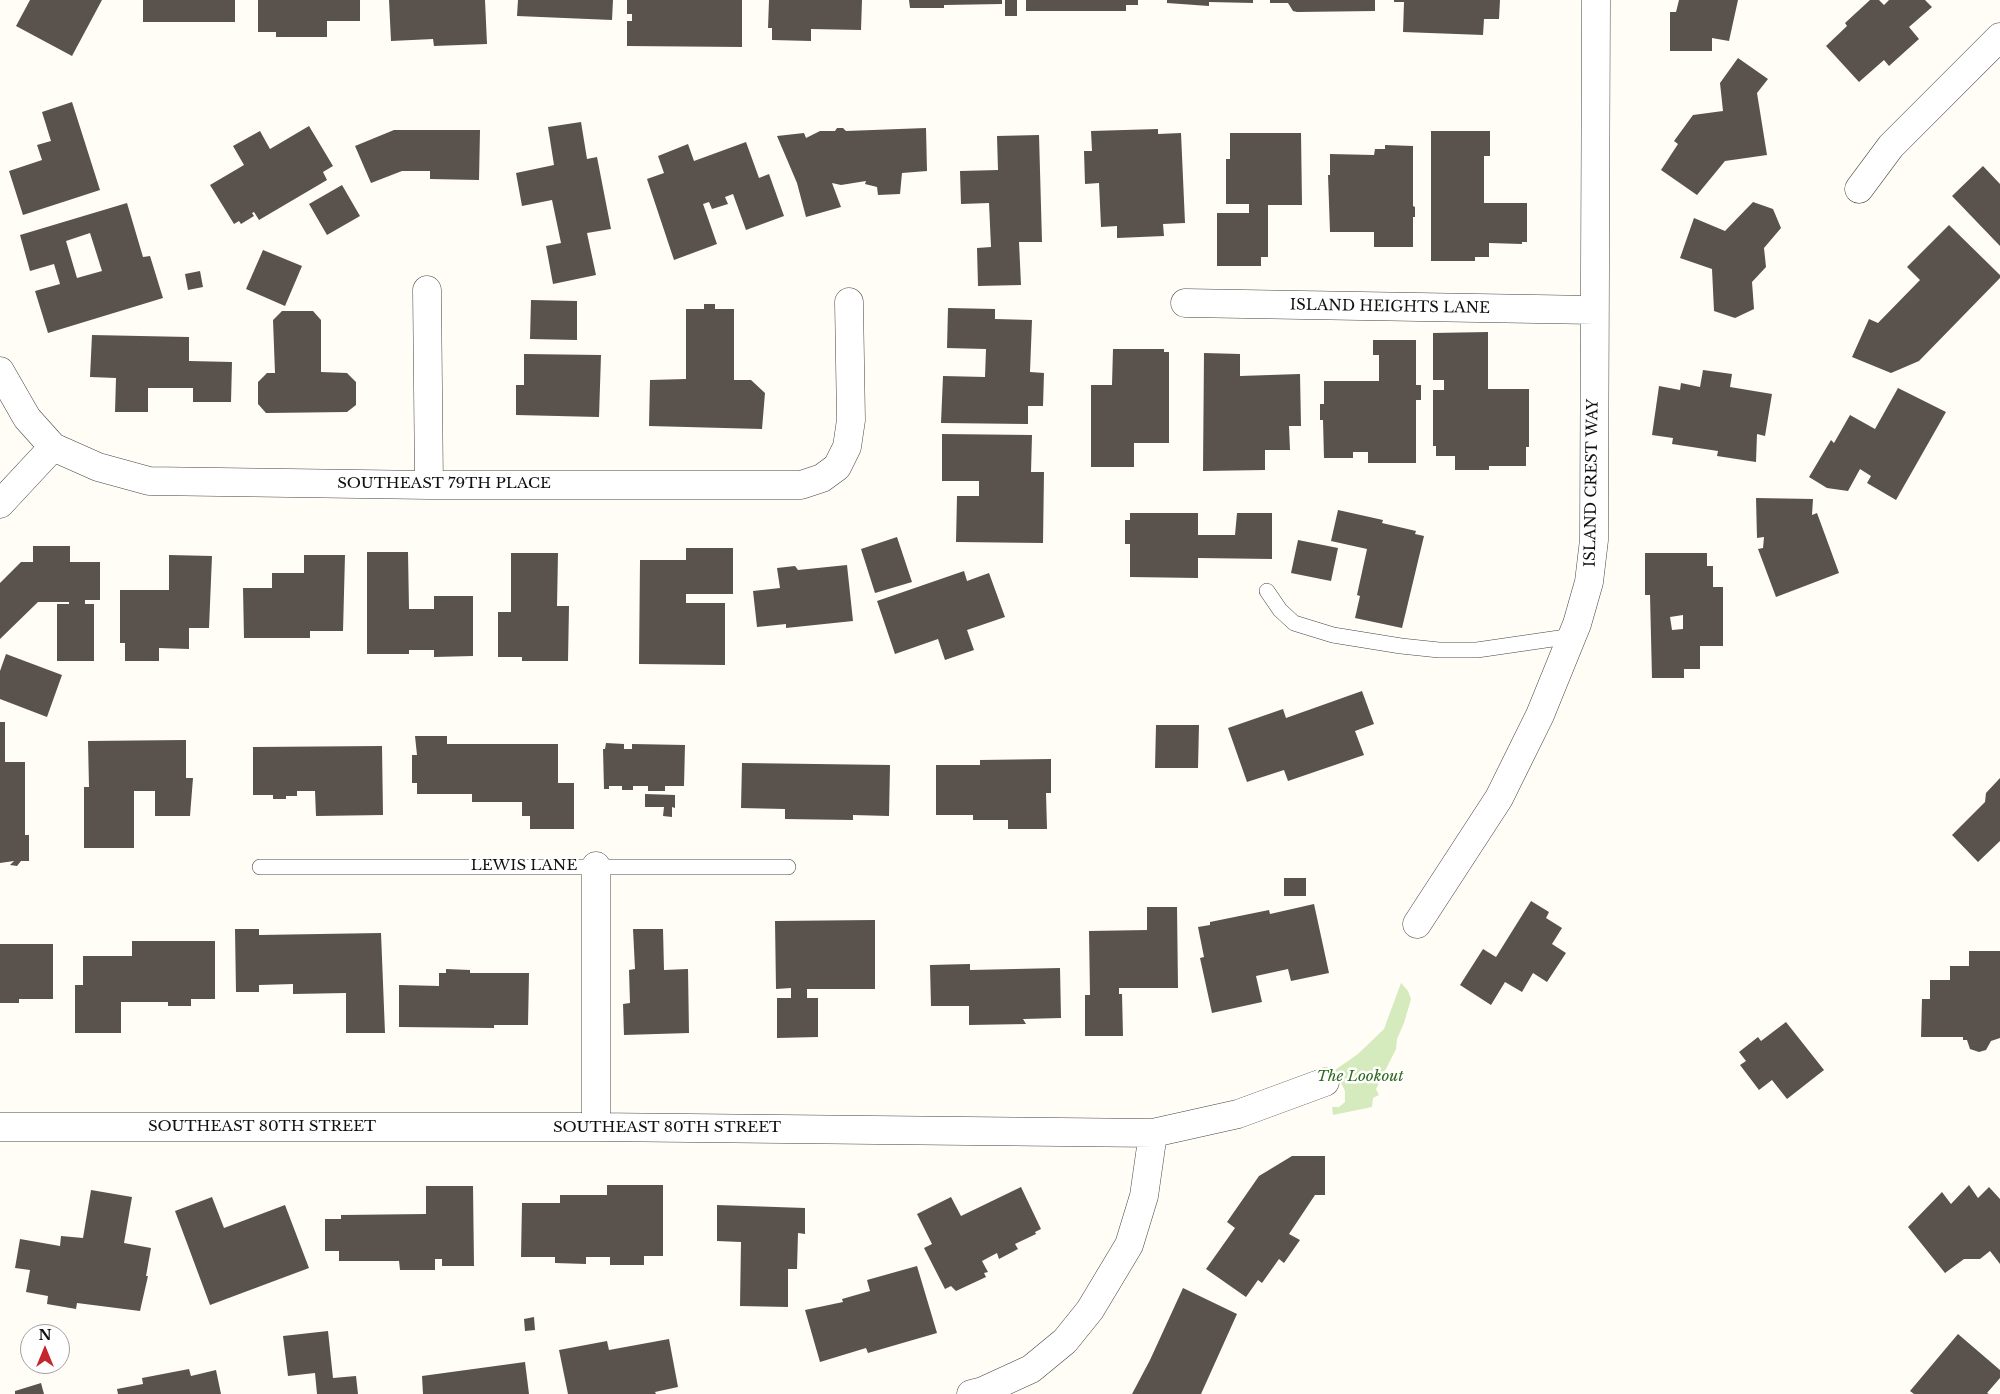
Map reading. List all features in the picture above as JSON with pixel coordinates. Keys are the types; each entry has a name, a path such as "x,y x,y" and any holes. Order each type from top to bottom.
{"street":[{"name":"ISLAND CREST WAY","path":"1417,924 1499,798 1540,715 1573,636 1589,582 1594,540 1596,0"},
{"path":"1859,189 1891,146 2000,37"},
{"path":"427,290 430,485"},
{"name":"SOUTHEAST 79TH PLACE","path":"54,446 98,467 149,481 430,485 801,485 822,478 837,467 847,447 851,420 849,302"},
{"name":"ISLAND HEIGHTS LANE","path":"1185,303 1594,310"},
{"path":"0,371 27,418 54,446 0,504"},
{"path":"596,866 596,1127"},
{"name":"SOUTHEAST 80TH STREET","path":"0,1127 596,1127 1154,1133 1238,1114 1325,1082"},
{"path":"971,1394 983,1391 1031,1369 1065,1342 1090,1310 1129,1245 1144,1196 1154,1133"}],"lane":[{"path":"1267,591 1280,610 1294,623 1333,634 1401,646 1439,650 1477,650 1573,636"},
{"name":"LEWIS LANE","path":"260,867 788,867"}],"green space":[{"name":"The Lookout","path":"1401,983 1408,991 1411,999 1397,1039 1396,1049 1376,1089 1379,1095 1373,1098 1372,1107 1333,1115 1332,1107 1339,1107 1345,1102 1345,1091 1335,1070 1358,1054 1384,1029"}],"building":[{"path":"30,0 102,0 72,56 16,26"},
{"path":"143,0 235,0 235,22 143,22"},
{"path":"258,0 360,0 360,21 327,21 327,37 276,37 276,32 258,32"},
{"path":"389,0 485,0 487,44 434,46 433,39 391,41"},
{"path":"518,0 613,0 612,20 517,16"},
{"path":"627,0 742,0 742,47 627,46 627,21 632,21 632,14 627,14"},
{"path":"769,0 862,0 861,30 811,29 811,41 772,40 772,28 768,28"},
{"path":"909,0 1002,0 1002,4 944,5 944,8 910,8"},
{"path":"1005,0 1017,0 1017,16 1005,16"},
{"path":"1026,0 1138,0 1138,5 1126,5 1126,11 1026,11"},
{"path":"1167,0 1253,0 1253,3 1209,2 1209,6 1167,3"},
{"path":"1270,0 1375,0 1375,11 1297,12 1293,11 1288,3 1270,3"},
{"path":"1394,0 1500,0 1499,19 1484,19 1483,35 1403,32 1404,2 1394,2"},
{"path":"1679,0 1738,0 1729,41 1712,38 1712,51 1670,51 1670,12 1676,12"},
{"path":"1870,0 1879,0 1884,5 1889,0 1925,0 1932,7 1909,27 1919,39 1889,66 1884,60 1859,82 1826,46 1847,26 1845,23"},
{"path":"1738,58 1768,79 1757,93 1767,155 1725,161 1697,195 1661,170 1678,144 1674,141 1693,115 1723,111 1720,83"},
{"path":"72,102 100,190 23,215 9,171 42,160 37,145 51,141 42,112"},
{"path":"581,122 587,159 597,157 611,229 587,233 596,275 553,284 546,246 561,243 552,200 522,206 516,173 554,165 548,127"},
{"path":"309,126 333,166 323,172 327,180 259,220 254,212 252,213 254,216 241,224 239,221 234,224 210,185 244,165 233,146 260,131 270,149"},
{"path":"837,128 843,128 846,131 926,128 927,171 902,173 900,194 878,195 877,187 865,184 866,181 841,185 832,183 841,207 806,217 797,183 777,136 804,133 806,138 820,131 835,131"},
{"path":"1158,129 1158,134 1181,133 1185,223 1163,224 1164,236 1117,238 1117,226 1101,227 1099,183 1085,184 1084,151 1092,151 1091,131"},
{"path":"394,130 480,130 479,180 430,179 430,171 402,171 371,183 355,146"},
{"path":"1431,131 1490,131 1490,156 1484,156 1484,203 1527,203 1527,242 1522,242 1522,244 1489,243 1489,257 1475,257 1475,261 1431,261"},
{"path":"1230,133 1301,133 1302,205 1268,205 1268,257 1261,257 1261,266 1217,266 1217,213 1249,213 1249,204 1226,204 1226,159 1230,159"},
{"path":"1039,135 1042,242 1019,242 1021,285 978,286 977,248 991,247 989,203 961,204 960,171 998,170 997,136"},
{"path":"746,142 759,178 769,174 784,216 746,230 733,194 725,197 728,204 712,209 709,202 703,204 717,244 674,260 647,179 664,173 658,156 688,144 694,161"},
{"path":"1385,145 1413,146 1413,206 1415,207 1415,217 1413,217 1413,247 1374,247 1374,232 1330,232 1328,175 1330,175 1330,154 1374,155 1375,149 1385,149"},
{"path":"1983,166 2000,184 2000,246 1952,196"},
{"path":"342,185 360,216 327,235 309,204"},
{"path":"1753,202 1773,209 1781,228 1764,248 1766,267 1752,282 1754,309 1735,318 1714,311 1712,269 1680,258 1694,218 1725,231"},
{"path":"127,203 143,257 150,256 163,298 48,333 35,291 60,284 54,264 30,271 20,235","holes":["90,233 102,271 77,278 66,241"]},
{"path":"1949,225 2000,275 2000,278 1919,361 1891,373 1852,357 1869,319 1878,323 1920,280 1907,267"},
{"path":"263,250 302,266 285,306 246,289"},
{"path":"200,271 203,287 188,290 185,274"},
{"path":"531,300 577,301 577,340 530,339"},
{"path":"704,304 715,304 715,309 734,309 734,380 751,380 765,393 762,429 649,426 650,380 686,379 686,309 704,309"},
{"path":"948,308 995,309 995,319 1032,320 1030,372 1044,373 1043,406 1028,406 1028,424 941,423 943,376 985,377 986,349 947,348"},
{"path":"282,311 313,311 321,320 321,372 347,373 356,382 356,405 347,412 266,413 258,404 258,382 267,373 275,373 273,320"},
{"path":"1488,332 1488,389 1529,389 1529,447 1526,447 1526,466 1489,466 1489,470 1455,470 1455,456 1436,456 1436,446 1433,446 1433,390 1444,390 1444,380 1433,380 1433,333"},
{"path":"92,335 189,337 189,361 232,362 231,402 193,402 193,388 148,388 148,412 115,412 116,378 90,377"},
{"path":"1373,340 1416,340 1416,385 1421,385 1421,400 1416,400 1416,463 1368,463 1368,452 1353,452 1353,458 1324,458 1323,420 1320,420 1320,404 1324,404 1324,381 1379,381 1379,355 1373,355"},
{"path":"1113,349 1164,349 1164,352 1169,352 1169,443 1134,443 1134,467 1091,467 1091,385 1112,385"},
{"path":"1204,353 1240,354 1240,376 1300,374 1301,426 1289,426 1290,450 1265,450 1265,470 1203,471"},
{"path":"524,354 601,355 599,417 516,415 516,385 524,385"},
{"path":"1703,370 1732,374 1730,387 1772,394 1765,436 1757,434 1756,462 1717,456 1718,451 1672,444 1673,438 1652,435 1659,386 1680,390 1681,383 1700,387"},
{"path":"1898,388 1946,412 1896,500 1867,483 1871,476 1860,469 1848,491 1827,488 1809,477 1831,440 1834,443 1850,415 1875,429"},
{"path":"942,434 1032,435 1031,472 1044,472 1043,543 956,542 957,496 979,496 979,481 942,481"},
{"path":"1756,498 1813,499 1812,515 1817,513 1839,573 1776,597 1758,549 1763,548 1764,537 1757,538"},
{"path":"1338,510 1383,520 1382,523 1416,531 1415,534 1424,536 1402,628 1355,618 1360,596 1357,595 1367,549 1331,541"},
{"path":"1130,513 1198,513 1198,535 1235,535 1237,513 1272,513 1272,559 1198,558 1198,578 1130,577 1130,544 1125,544 1125,520 1130,520"},
{"path":"897,537 912,582 875,593 861,549"},
{"path":"1298,540 1338,548 1331,581 1291,573"},
{"path":"33,546 70,546 70,562 100,562 100,600 85,600 85,604 94,604 94,661 57,661 57,604 69,604 69,602 38,602 0,639 0,583 21,562 33,562"},
{"path":"686,548 733,548 733,594 686,594 686,603 725,603 725,665 639,664 640,560 686,560"},
{"path":"367,552 408,552 409,609 434,609 434,596 473,596 473,656 434,657 434,650 409,650 409,654 367,654"},
{"path":"511,553 558,553 557,606 569,606 568,661 522,661 522,657 498,657 498,612 511,612"},
{"path":"1645,553 1707,553 1707,566 1713,566 1713,587 1723,587 1723,646 1700,646 1700,669 1684,669 1684,678 1652,678 1650,595 1645,595","holes":["1683,615 1683,629 1672,630 1670,617"]},
{"path":"169,555 212,556 209,628 189,628 189,649 159,648 159,661 125,661 125,643 120,643 120,590 169,590"},
{"path":"304,555 345,555 343,631 310,631 310,638 244,638 243,588 272,588 272,573 304,573"},
{"path":"847,565 853,621 786,628 786,624 757,627 753,591 780,588 777,568 795,566 798,570"},
{"path":"964,571 967,581 989,573 1005,617 967,630 974,650 945,660 938,639 895,654 877,601"},
{"path":"6,654 62,675 47,717 0,699 0,671"},
{"path":"1362,691 1374,724 1355,731 1364,755 1288,781 1284,770 1247,782 1228,728 1283,709 1286,718"},
{"path":"0,722 5,722 5,762 25,762 25,835 29,835 29,861 21,861 17,866 10,865 14,861 0,863"},
{"path":"1156,725 1199,725 1198,768 1155,768"},
{"path":"415,736 447,736 447,744 558,744 558,783 574,783 574,829 530,829 530,816 522,816 522,802 472,802 472,794 417,794 417,783 412,783 412,755 417,755"},
{"path":"186,740 186,778 193,778 190,816 155,816 155,791 134,791 134,848 84,848 84,787 89,787 88,741"},
{"path":"606,743 624,744 624,749 632,749 632,744 685,745 684,786 665,786 665,791 648,791 648,786 633,786 633,790 622,790 622,786 609,786 609,789 604,789 603,749 605,749"},
{"path":"382,746 383,815 316,816 315,791 297,791 297,796 286,796 286,799 273,799 273,795 253,795 253,747"},
{"path":"1051,759 1051,793 1046,793 1047,829 1008,829 1008,820 973,820 973,815 936,815 936,765 980,765 980,760"},
{"path":"742,763 890,765 889,816 853,815 853,820 785,819 785,809 741,808"},
{"path":"2000,778 2000,841 1978,862 1952,835 1985,802 1986,793"},
{"path":"645,794 675,795 675,808 672,807 672,817 663,816 664,807 645,807"},
{"path":"1284,878 1306,878 1306,896 1284,896"},
{"path":"1531,901 1549,912 1546,918 1562,928 1552,944 1566,953 1547,982 1533,973 1522,992 1505,982 1491,1005 1460,985 1483,949 1496,957"},
{"path":"1314,904 1329,973 1291,981 1288,969 1256,976 1262,1002 1212,1013 1200,958 1204,957 1198,927 1210,925 1210,922 1269,910 1270,914"},
{"path":"1147,907 1177,907 1178,988 1119,988 1119,994 1122,994 1123,1036 1085,1036 1085,995 1090,995 1089,931 1147,930"},
{"path":"875,920 875,989 807,989 807,998 818,998 818,1037 777,1038 777,998 791,998 791,988 776,989 775,921"},
{"path":"235,929 259,929 259,935 381,933 385,1033 346,1033 346,993 293,994 293,984 259,985 259,992 236,992"},
{"path":"633,929 663,929 664,970 688,969 689,1033 624,1035 623,1004 630,1003 629,970 635,969"},
{"path":"132,941 215,941 215,999 191,999 191,1006 168,1006 168,1002 121,1002 121,1033 75,1033 75,985 83,985 83,956 132,956"},
{"path":"0,944 53,944 53,999 19,999 19,1003 0,1003"},
{"path":"1969,951 2000,951 2000,1038 1991,1041 1986,1050 1979,1052 1970,1049 1967,1040 1963,1040 1963,1037 1921,1037 1922,999 1930,999 1930,980 1950,980 1950,966 1969,966"},
{"path":"970,964 970,970 1060,968 1061,1018 1023,1019 1026,1024 969,1025 969,1006 931,1006 930,965"},
{"path":"446,969 470,970 470,973 529,973 528,1025 494,1025 494,1028 399,1027 399,985 439,986 439,973 446,973"},
{"path":"1786,1022 1824,1070 1787,1099 1772,1080 1759,1090 1740,1065 1746,1061 1739,1052 1758,1037 1761,1041"},
{"path":"1292,1156 1325,1156 1325,1195 1315,1195 1289,1234 1300,1240 1284,1263 1279,1259 1262,1283 1258,1280 1246,1297 1206,1269 1235,1228 1227,1222 1259,1176"},
{"path":"607,1185 663,1185 663,1256 644,1256 644,1265 610,1265 610,1257 586,1257 586,1264 555,1263 555,1257 521,1257 522,1203 560,1203 560,1195 607,1195"},
{"path":"1969,1185 1978,1198 1989,1187 2000,1199 2000,1264 1990,1251 1980,1259 1964,1259 1945,1273 1908,1227 1942,1192 1951,1204"},
{"path":"426,1186 473,1186 474,1266 442,1266 442,1259 435,1259 435,1270 400,1270 399,1261 339,1261 339,1251 325,1251 325,1219 341,1219 341,1215 426,1214"},
{"path":"1021,1187 1041,1229 1035,1232 1036,1234 1015,1244 1018,1249 999,1259 997,1253 982,1261 988,1272 984,1273 986,1277 956,1291 951,1286 945,1289 924,1248 932,1244 917,1214 951,1197 961,1216"},
{"path":"91,1190 132,1197 124,1243 151,1248 146,1276 148,1276 140,1311 77,1303 76,1309 47,1304 48,1296 26,1292 30,1270 15,1268 20,1239 60,1246 61,1236 83,1238"},
{"path":"212,1197 224,1228 285,1205 309,1268 210,1305 175,1211"},
{"path":"717,1205 805,1208 805,1234 798,1233 797,1269 788,1269 788,1307 740,1306 741,1242 717,1241"},
{"path":"917,1266 937,1333 868,1353 866,1348 820,1362 805,1310 843,1302 842,1299 870,1291 867,1280"},
{"path":"1183,1288 1237,1314 1201,1394 1132,1394 1150,1360"},
{"path":"534,1317 535,1330 525,1331 524,1319"},
{"path":"328,1331 333,1378 356,1376 358,1394 317,1394 315,1373 288,1376 283,1336"},
{"path":"1958,1334 2000,1370 2000,1378 1987,1393 1989,1394 1914,1394 1910,1391"},
{"path":"669,1339 678,1387 655,1392 656,1394 568,1394 559,1350 607,1341 609,1350"},
{"path":"525,1362 529,1394 423,1394 422,1376"},
{"path":"189,1369 191,1376 216,1370 221,1394 118,1394 117,1389 143,1384 142,1378"},
{"path":"41,1383 44,1394 15,1394 15,1391"}]}
